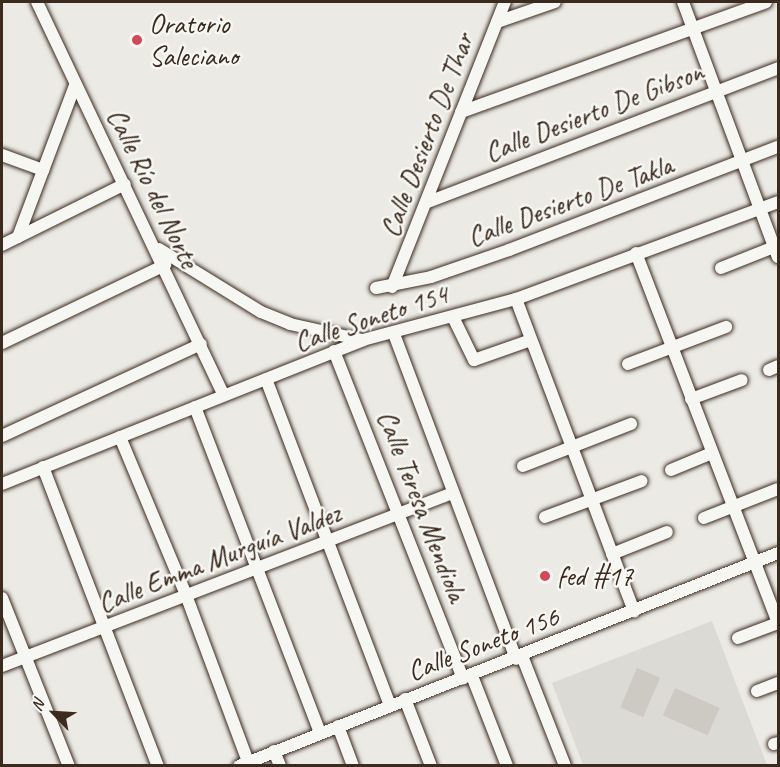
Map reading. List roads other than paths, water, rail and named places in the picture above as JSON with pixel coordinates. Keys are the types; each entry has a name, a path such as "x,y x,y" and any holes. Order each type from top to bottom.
{"street":[{"name":"Calle Río del Norte","path":"37,2 75,85 165,264 224,395"},
{"name":"Calle Desierto De Thar","path":"392,287 428,202 506,2"},
{"path":"497,22 555,2"},
{"path":"683,2 776,252 721,268"},
{"path":"462,112 766,2"},
{"name":"Calle Desierto De Gibson","path":"428,202 778,68"},
{"path":"18,237 75,85"},
{"name":"Calle Desierto De Takla","path":"376,288 392,287 508,250 778,147"},
{"path":"2,155 43,170"},
{"path":"2,245 125,184"},
{"name":"Calle Soneto 154","path":"2,484 363,340 516,299 759,206 778,202"},
{"path":"156,247 261,312 290,324 363,340"},
{"path":"636,253 778,623 738,638"},
{"path":"2,343 165,264"},
{"path":"516,299 634,611"},
{"path":"453,317 474,360 531,340"},
{"path":"628,364 726,327"},
{"path":"394,333 453,493 565,765"},
{"path":"2,436 201,344"},
{"name":"Calle Teresa Mendiola","path":"334,351 468,677 507,765"},
{"path":"266,378 390,705"},
{"path":"692,399 742,380"},
{"path":"195,407 320,732"},
{"path":"523,466 631,424"},
{"path":"120,437 186,595 243,764"},
{"path":"671,470 712,453"},
{"path":"43,467 158,765"},
{"path":"545,517 642,481"},
{"path":"704,518 778,489"},
{"name":"Calle Emma Murguía Valdez","path":"2,666 453,493"},
{"path":"612,554 667,532"},
{"name":"Calle Soneto 156","path":"243,764 405,699 519,658 778,553"},
{"path":"2,598 69,765"},
{"path":"757,691 778,683"},
{"path":"405,699 431,765"},
{"path":"338,726 353,765"},
{"path":"274,751 280,765"}],"place":[{"name":"Oratorio Saleciano","path":"137,40"},
{"name":"fed #17","path":"545,576"}]}
